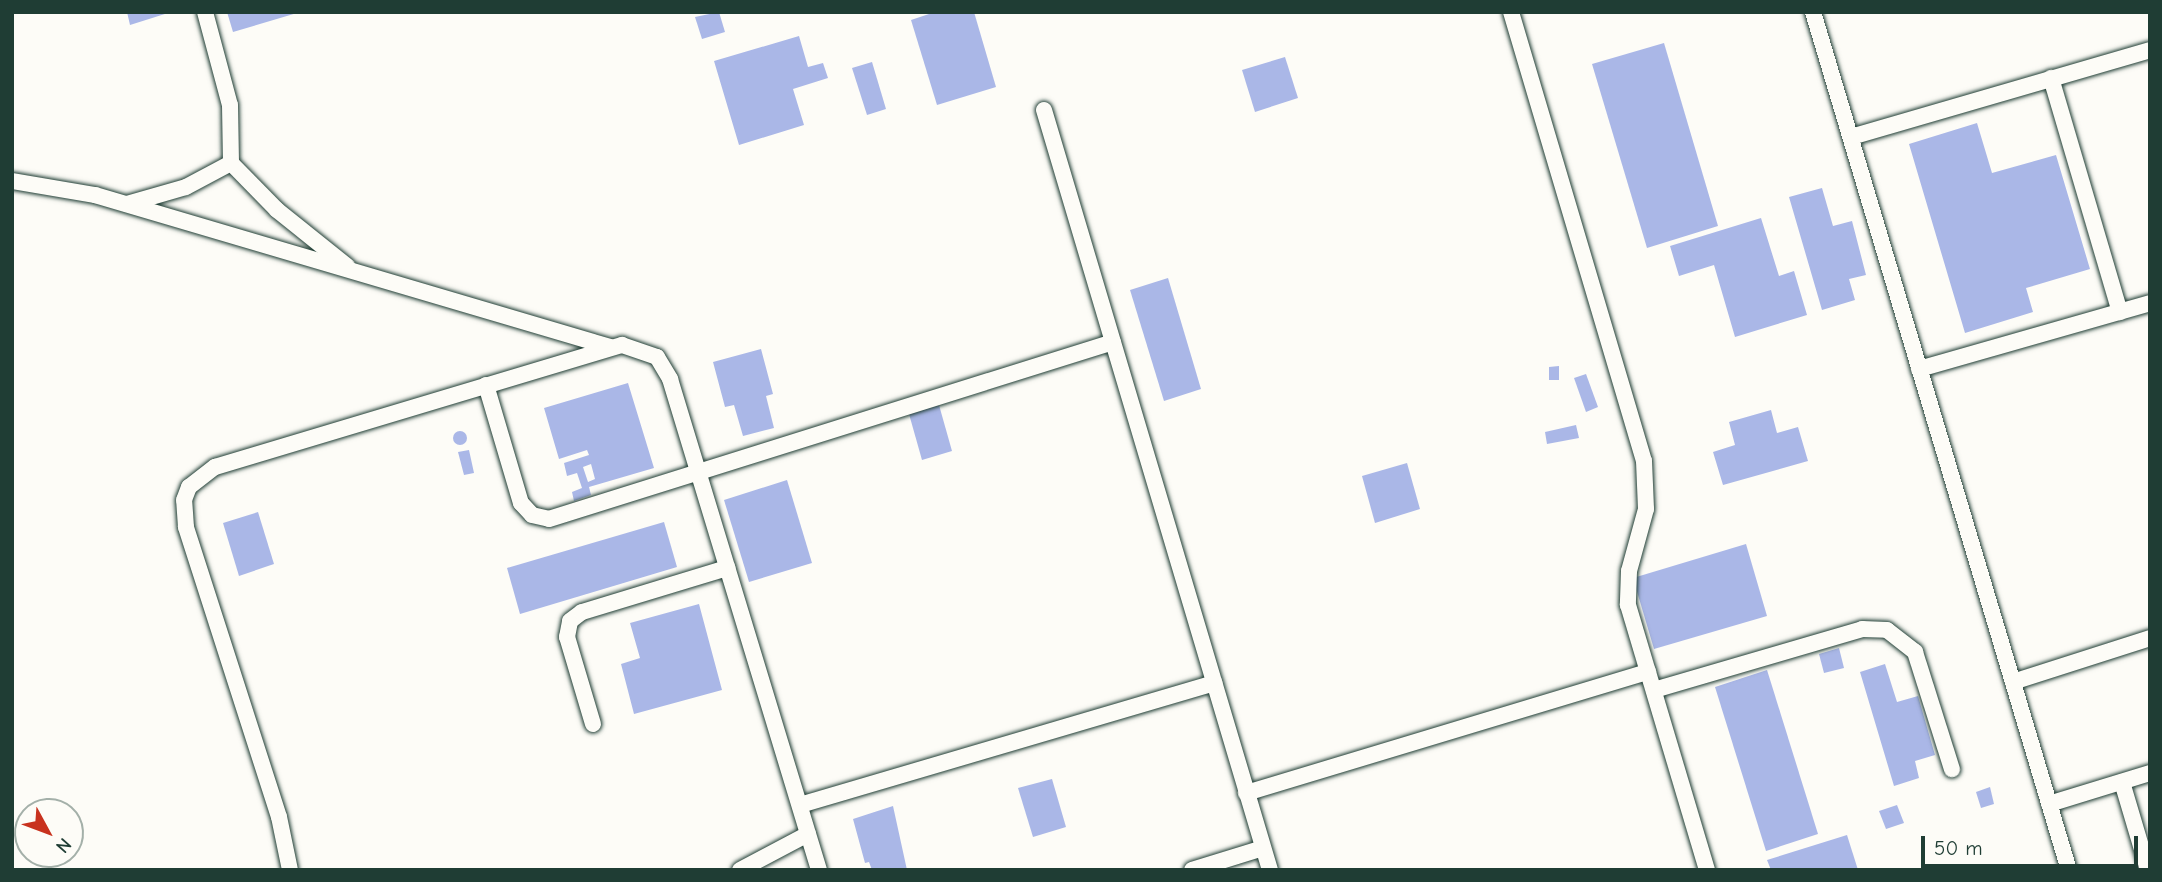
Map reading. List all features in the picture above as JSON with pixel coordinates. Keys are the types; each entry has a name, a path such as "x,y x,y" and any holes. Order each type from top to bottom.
{"lane":[{"path":"205,12 230,104 231,163 277,210 354,272"},
{"path":"1511,12 1644,461 1646,509 1627,594 1707,870"},
{"path":"1813,12 2069,870"},
{"path":"1851,137 2150,50"},
{"path":"2051,78 2120,312"},
{"path":"1044,110 1270,870"},
{"path":"124,204 186,187 231,163"},
{"path":"12,181 45,184 124,204 610,347"},
{"path":"1919,369 2150,303"},
{"path":"486,385 521,503 532,515 549,519 1113,342"},
{"path":"290,870 279,817 186,527 184,499 196,478 215,467 610,347 635,346 665,367 819,870"},
{"path":"593,724 567,637 575,615 727,568"},
{"path":"1654,690 1862,629 1887,630 1915,652 1952,769"},
{"path":"2013,682 2150,638"},
{"path":"1246,793 1648,672"},
{"path":"800,805 1214,683"},
{"path":"2049,804 2150,773"},
{"path":"2122,782 2148,870"},
{"path":"740,870 808,834"},
{"path":"1192,870 1263,848"}],"building":[{"path":"127,12 167,12 168,13 130,25"},
{"path":"227,12 297,12 297,13 233,32"},
{"path":"719,12 725,32 702,39 695,17"},
{"path":"935,12 974,12 996,87 937,105 911,20"},
{"path":"799,36 808,67 823,63 828,78 793,89 804,125 739,145 714,61"},
{"path":"1664,43 1718,226 1647,248 1592,64"},
{"path":"1285,57 1298,98 1255,112 1242,70"},
{"path":"872,62 886,109 867,115 852,68"},
{"path":"1977,123 1992,173 2056,155 2090,269 2026,288 2033,312 1965,333 1909,144"},
{"path":"1822,188 1833,226 1852,221 1866,275 1849,279 1855,300 1822,310 1789,197"},
{"path":"1761,218 1779,276 1794,271 1807,315 1735,337 1714,265 1679,276 1670,246"},
{"path":"1168,278 1201,389 1164,401 1130,290"},
{"path":"761,349 773,394 766,396 774,428 743,436 734,405 725,407 713,362"},
{"path":"1559,366 1559,380 1549,380 1549,367"},
{"path":"1586,374 1598,407 1586,412 1574,378"},
{"path":"628,383 654,468 589,487 591,495 574,501 572,492 582,488 577,473 567,476 564,463 589,455 587,450 559,459 544,408","holes":["591,464 595,479 588,482 583,467"]},
{"path":"939,405 952,451 922,460 909,414"},
{"path":"1771,410 1777,433 1798,427 1808,461 1723,485 1713,452 1735,445 1729,422"},
{"path":"1576,425 1579,438 1547,444 1545,432"},
{"path":"460,431 465,433 465,443 460,445 455,443 453,438 455,433"},
{"path":"469,450 474,473 464,475 458,452"},
{"path":"1407,463 1420,509 1375,523 1362,476"},
{"path":"787,480 812,563 749,582 724,500"},
{"path":"258,512 274,564 239,576 223,523"},
{"path":"664,522 677,567 520,614 507,568"},
{"path":"1746,544 1767,616 1654,649 1633,578"},
{"path":"699,604 722,690 634,714 621,664 640,658 630,623"},
{"path":"1839,648 1844,668 1824,673 1819,654"},
{"path":"1885,664 1897,702 1918,696 1935,755 1915,761 1919,778 1894,786 1860,672"},
{"path":"1767,670 1818,834 1766,851 1715,687"},
{"path":"1052,779 1066,827 1033,837 1018,788"},
{"path":"1990,787 1994,804 1981,808 1976,792"},
{"path":"1897,805 1904,823 1886,829 1879,811"},
{"path":"893,806 907,870 872,870 869,862 865,863 853,819"},
{"path":"1847,835 1858,870 1771,870 1767,860"}]}
